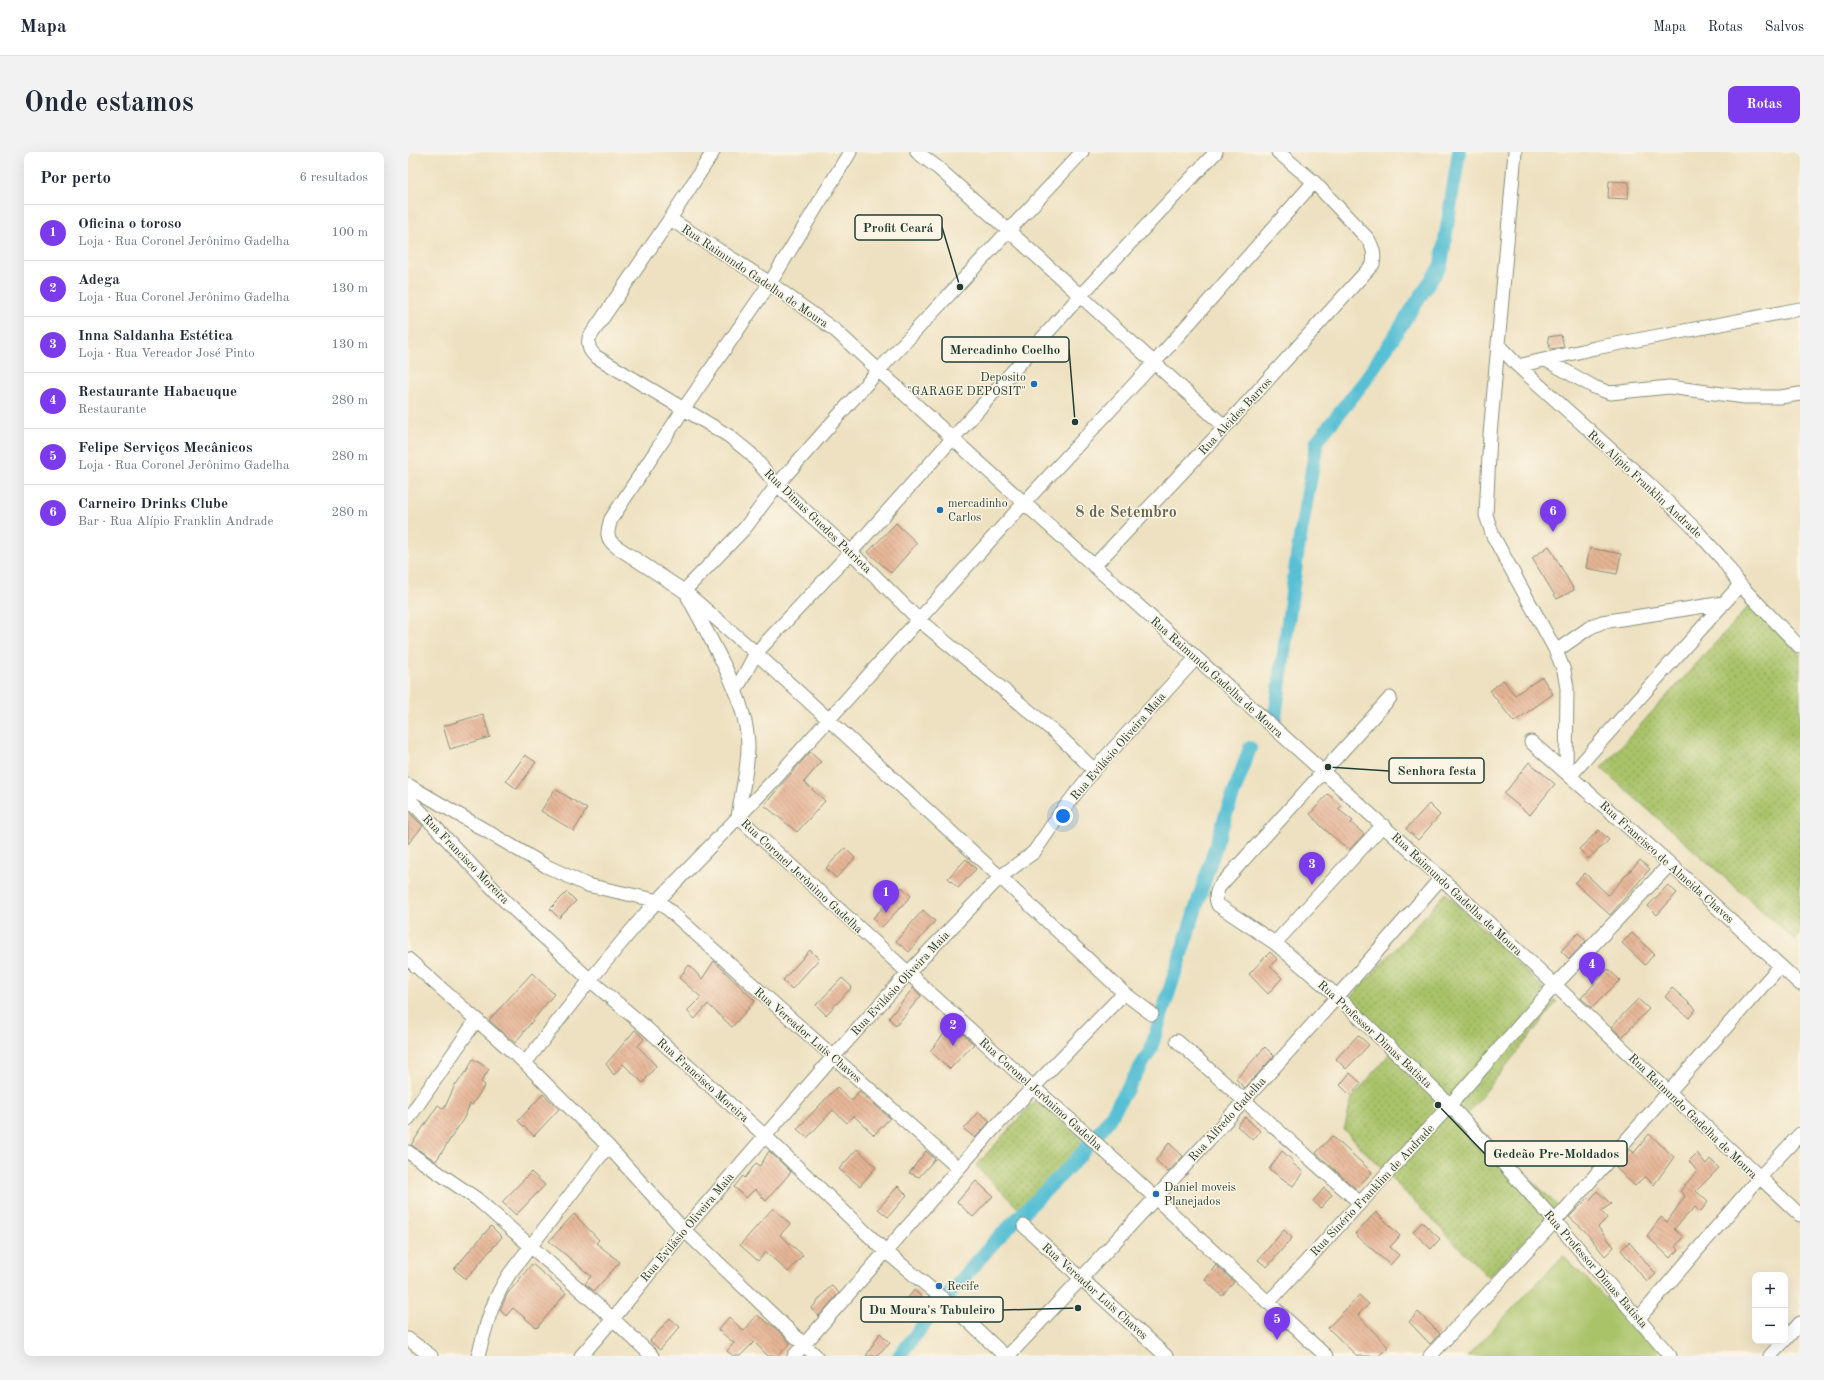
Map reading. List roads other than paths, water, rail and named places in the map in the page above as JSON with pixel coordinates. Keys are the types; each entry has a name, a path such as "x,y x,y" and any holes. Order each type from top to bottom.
{"street":[{"name":"Rua Raimundo Gadelha de Moura","path":"712,152 670,219 770,283 836,331 878,371 1322,772 1442,878 1800,1215"},
{"path":"850,152 770,283 683,410 612,519 607,532 610,543 684,591 756,653 1124,993 1152,1014"},
{"path":"917,152 938,168 1009,231 1225,427"},
{"path":"684,591 745,528 777,485 878,371 1082,152"},
{"path":"735,692 756,653 851,552 1080,296 1216,152"},
{"path":"525,1063 590,980 646,913 774,780 1024,503 1154,363 1314,182 1278,152"},
{"path":"1515,152 1490,435 1486,514 1493,536 1556,651 1564,671 1567,688 1568,773"},
{"name":"Rua Alcides Barros","path":"1094,566 1225,427 1373,264 1373,248 1368,239 1314,182"},
{"name":"Rua Dimas Guedes Patriota","path":"670,219 589,338 588,345 595,356 733,439 751,454 777,485 851,552 919,620 1057,734 1094,770"},
{"path":"1518,366 1595,348 1800,309"},
{"name":"Rua Alípio Franklin Andrade","path":"1499,346 1518,366 1649,484 1696,530 1723,560 1740,585 1800,647"},
{"path":"1546,360 1594,387 1610,393 1669,387 1746,397 1780,397 1800,394"},
{"path":"1568,773 1740,585"},
{"path":"684,591 724,667 735,692 744,722 748,747 738,817"},
{"path":"1556,651 1589,628 1602,622 1724,603"},
{"name":"Rua Evilásio Oliveira Maia","path":"581,1356 613,1319 684,1230 833,1056 908,973 1000,877 1034,852 1062,810 1094,770 1196,658"},
{"path":"1322,772 1390,698"},
{"name":"Rua Francisco de Almeida Chaves","path":"1531,742 1670,864 1800,984"},
{"name":"Rua Professor Dimas Batista","path":"1322,772 1219,887 1216,893 1218,905 1275,943 1338,997 1450,1106 1555,1221 1670,1356"},
{"path":"408,785 539,862 580,882 617,893 659,901"},
{"name":"Rua Francisco Moreira","path":"408,798 505,901 590,980 643,1025 764,1135 885,1251 953,1307 1005,1356"},
{"name":"Rua Coronel Jerônimo Gadelha","path":"738,817 1082,1130 1326,1356"},
{"path":"1275,943 1383,825"},
{"name":"Rua Sinério Franklim de Andrade","path":"1268,1303 1450,1106 1555,985 1670,864"},
{"name":"Rua Alfredo Gadelha","path":"1008,1356 1155,1198 1338,997 1442,878"},
{"name":"Rua Vereador Luis Chaves","path":"659,901 958,1168"},
{"path":"408,959 525,1063 608,1146 684,1230 816,1356"},
{"path":"1430,1356 1555,1221 1668,1091 1780,966"},
{"path":"794,1356 958,1168 1033,1087 1124,993"},
{"path":"408,1119 477,1019"},
{"path":"1177,1041 1360,1204"},
{"path":"1639,1318 1759,1178 1800,1134"},
{"path":"478,1356 490,1310 498,1292 510,1273 608,1146"},
{"path":"408,1152 477,1199 532,1246 652,1356"},
{"name":"Rua Vereador Luis Chaves","path":"1024,1226 1166,1356"},
{"path":"1788,1336 1800,1323"},
{"path":"408,1339 431,1356"},
{"path":"1770,1356 1780,1344"}],"waterway":[{"path":"1275,718 1298,549 1317,441 1364,382 1441,265 1459,152"},
{"path":"899,1356 929,1318 994,1242 1076,1160 1108,1121 1150,1051 1225,817 1250,748"}],"place":[{"name":"Profit Ceará","path":"960,287"},
{"name":"Deposito \"GARAGE DEPOSIT\"","path":"1034,384"},
{"name":"Mercadinho Coelho","path":"1075,422"},
{"name":"mercadinho Carlos","path":"940,510"},
{"name":"Carneiro Drinks Clube","path":"1553,532"},
{"name":"Senhora festa","path":"1328,767"},
{"name":"Inna Saldanha Estética","path":"1312,885"},
{"name":"Oficina o toroso","path":"886,913"},
{"name":"Restaurante Habacuque","path":"1592,985"},
{"name":"Adega","path":"953,1046"},
{"name":"Gedeão Pre-Moldados","path":"1438,1105"},
{"name":"Daniel moveis Planejados","path":"1156,1194"},
{"name":"Recife","path":"939,1286"},
{"name":"Du Moura's Tabuleiro","path":"1078,1308"},
{"name":"Felipe Serviços Mecânicos","path":"1277,1340"}],"district":[{"name":"8 de Setembro","path":"1126,511"}]}
